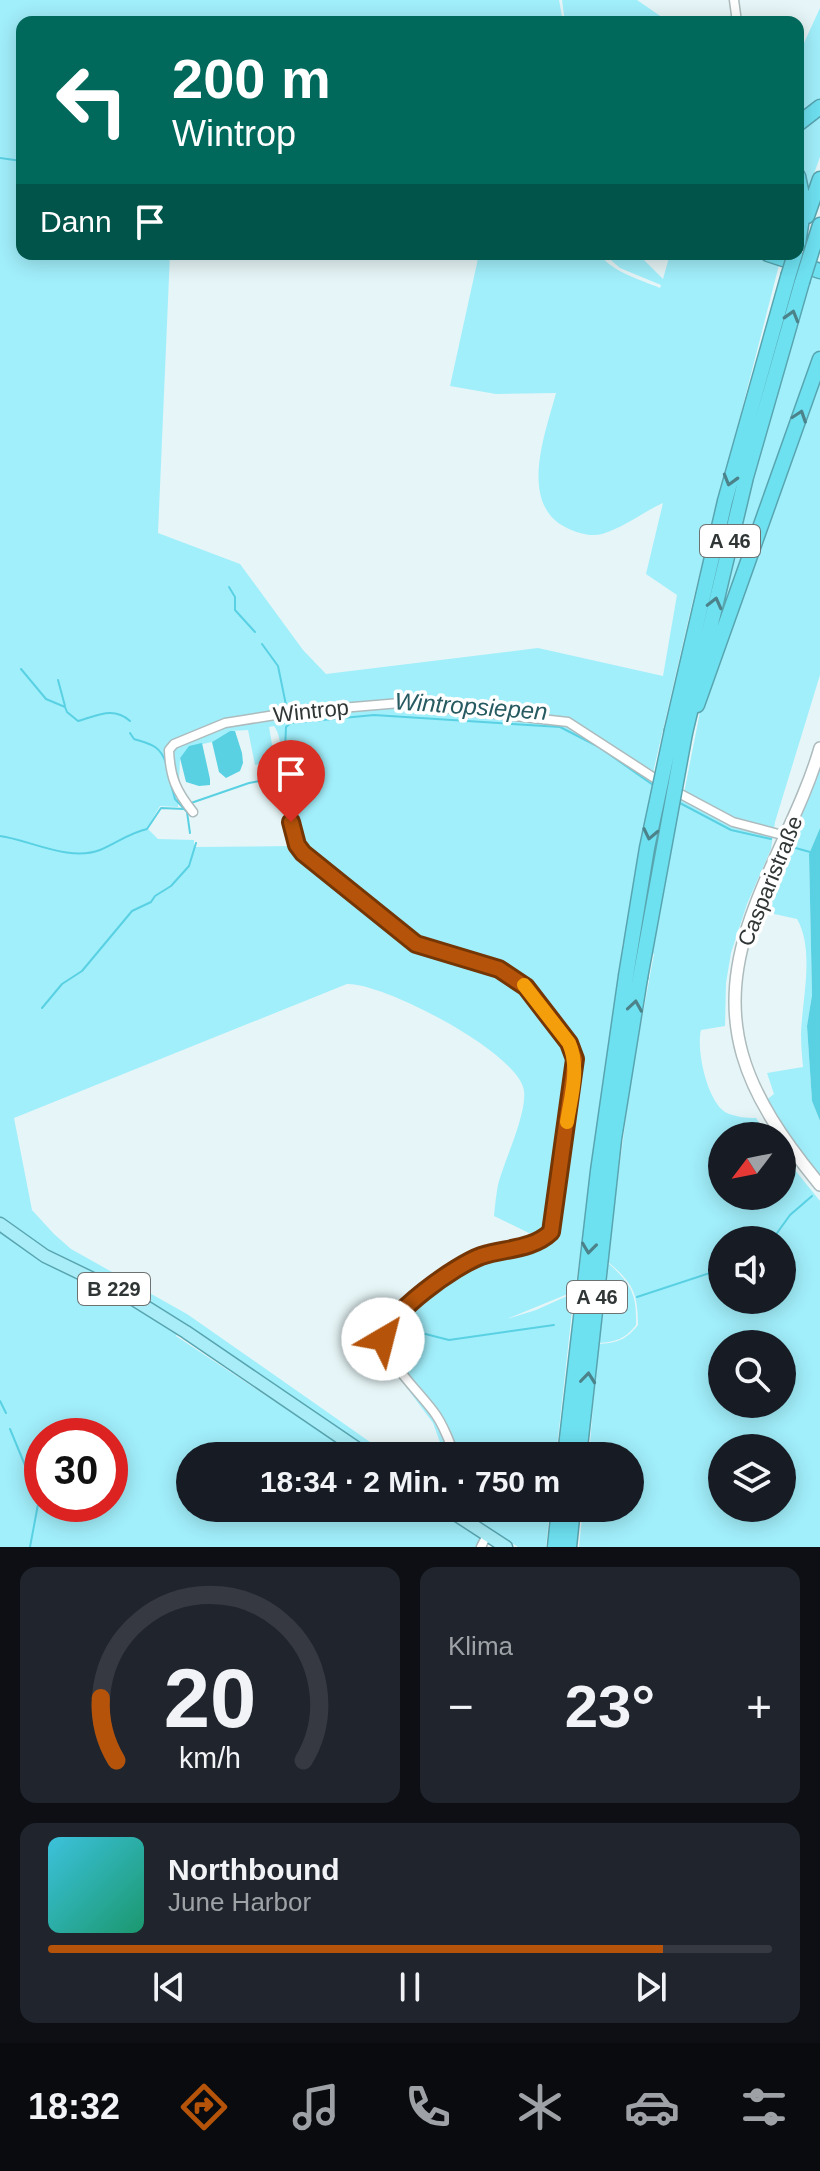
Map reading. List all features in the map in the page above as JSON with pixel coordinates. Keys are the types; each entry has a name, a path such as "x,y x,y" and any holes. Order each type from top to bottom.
{"highway":[{"path":"804,119 820,107"},
{"name":"A 46","path":"804,241 820,179"},
{"name":"A 46","path":"804,244 820,225"},
{"path":"786,260 820,271"},
{"name":"A 46","path":"793,260 795,279"},
{"name":"A 46","path":"567,1442 598,1171 678,732 799,260"},
{"path":"678,732 706,685 820,359"},
{"name":"A 46","path":"581,1442 633,977"},
{"path":"555,1547 558,1522"},
{"path":"569,1547 572,1522"}],"main road":[{"name":"Casparistraße","path":"820,748 746,932 736,974 735,1016 742,1056 758,1096 789,1146 820,1185"},
{"name":"B 229","path":"0,1224 45,1256 130,1297 226,1358 348,1442"},
{"path":"468,1522 493,1543"}],"street":[{"name":"Wintrop","path":"193,812 178,794 173,782 169,750 174,744 225,723 294,712 400,703 568,722 708,811 733,822 786,836"},
{"path":"291,822 297,845 303,853 416,944 499,969 526,987 569,1043 573,1053 575,1070 551,1232 540,1242 465,1263 420,1295 383,1334 387,1352 434,1412 450,1442"}],"shaded area":[{"path":"0,0 559,0 562,16 16,16 16,260 170,260 158,533 240,564 303,650 326,674 538,648 663,676 677,595 646,574 663,503 602,534 584,534 567,528 552,517 543,502 539,485 542,447 556,393 496,394 450,386 478,260 604,260 619,271 660,288 661,285 620,268 611,260 644,260 663,279 668,260 767,260 779,265 692,604 653,773 684,793 700,712 820,370 820,675 775,822 771,849 747,904 731,953 726,983 725,1026 701,1030 700,1050 708,1086 719,1106 732,1115 756,1118 759,1122 708,1122 708,1210 796,1210 796,1171 820,1201 820,1547 579,1547 582,1522 644,1522 644,1442 590,1442 598,1344 621,1340 638,1325 632,1288 607,1261 632,1072 654,954 634,943 623,941 575,1291 507,1319 574,1293 558,1442 440,1442 433,1423 381,1353 376,1334 384,1320 419,1290 425,1293 463,1266 483,1257 549,1239 546,1232 540,1239 538,1232 529,1233 494,1216 498,1185 524,1101 524,1091 517,1075 500,1058 447,1022 389,995 347,984 14,1118 32,1210 54,1234 71,1249 187,1314 370,1442 356,1442 181,1325 176,1336 336,1442 176,1442 176,1522 459,1522 478,1534 477,1547 0,1547","holes":["274,726 280,743 278,774 264,779 264,788 291,785 295,828 305,852 420,945 502,967 534,989 572,1043 567,1047 527,989 499,972 419,948 294,846 194,847 194,840 158,839 147,828 160,806 178,807 180,758 189,747 212,742 230,731 248,730 255,765 275,761 269,727"]},
{"path":"562,0 637,0 660,16 564,16"},
{"path":"820,8 820,101 804,115 804,43"},
{"path":"820,116 820,157 807,193 804,176 804,128"},
{"path":"811,277 820,278 820,349 710,653 758,461"},
{"path":"235,731 243,763 240,771 226,778 219,772 212,742"},
{"path":"202,743 210,785 199,786 186,782 180,758 189,746"},
{"path":"820,751 820,828 809,854 812,995 807,1026 812,1101 820,1121 820,1178 796,1147 796,1122 779,1122 765,1101 774,1094 767,1073 803,1067 801,1034 806,960 797,919 761,911"},
{"path":"820,828 820,1121 812,1101 807,1026 812,995 809,854"},
{"path":"606,1261 630,1289 635,1304 636,1325 620,1339 598,1343"},
{"path":"549,1522 546,1547 518,1547 481,1524"}],"waterway":[{"path":"0,158 16,160"},
{"path":"229,587 235,597 235,610 255,632"},
{"path":"262,644 278,666 286,705"},
{"path":"21,669 46,699 65,707 78,721 111,713 130,721"},
{"path":"58,680 65,706"},
{"name":"Wintropsiepen","path":"191,803 249,783 282,777 286,727 291,723 374,715 560,727 599,747 653,785"},
{"path":"130,733 134,739 157,749 166,763"},
{"name":"Wintropsiepen","path":"170,781 175,799 187,812 190,833"},
{"name":"Wintropsiepen","path":"678,802 731,830 771,839"},
{"name":"Wintropsiepen","path":"0,836 63,852 88,853 147,829 161,808 184,809"},
{"path":"42,1008 62,984 82,971 132,911 151,902 171,886 189,866 196,843"},
{"path":"792,847 810,852"},
{"path":"782,1226 812,1196"},
{"path":"637,1297 708,1274"},
{"path":"398,1327 449,1340 554,1325"},
{"path":"0,1401 6,1413"},
{"path":"10,1429 39,1499 30,1547"}],"slow traffic":[{"path":"524,985 569,1043 575,1059 567,1122"}],"route":[{"path":"291,822 297,845 303,853 416,944 499,969 526,987 569,1043 575,1059 551,1232 540,1242 484,1255 446,1274 393,1321 383,1334 383,1339"}]}
